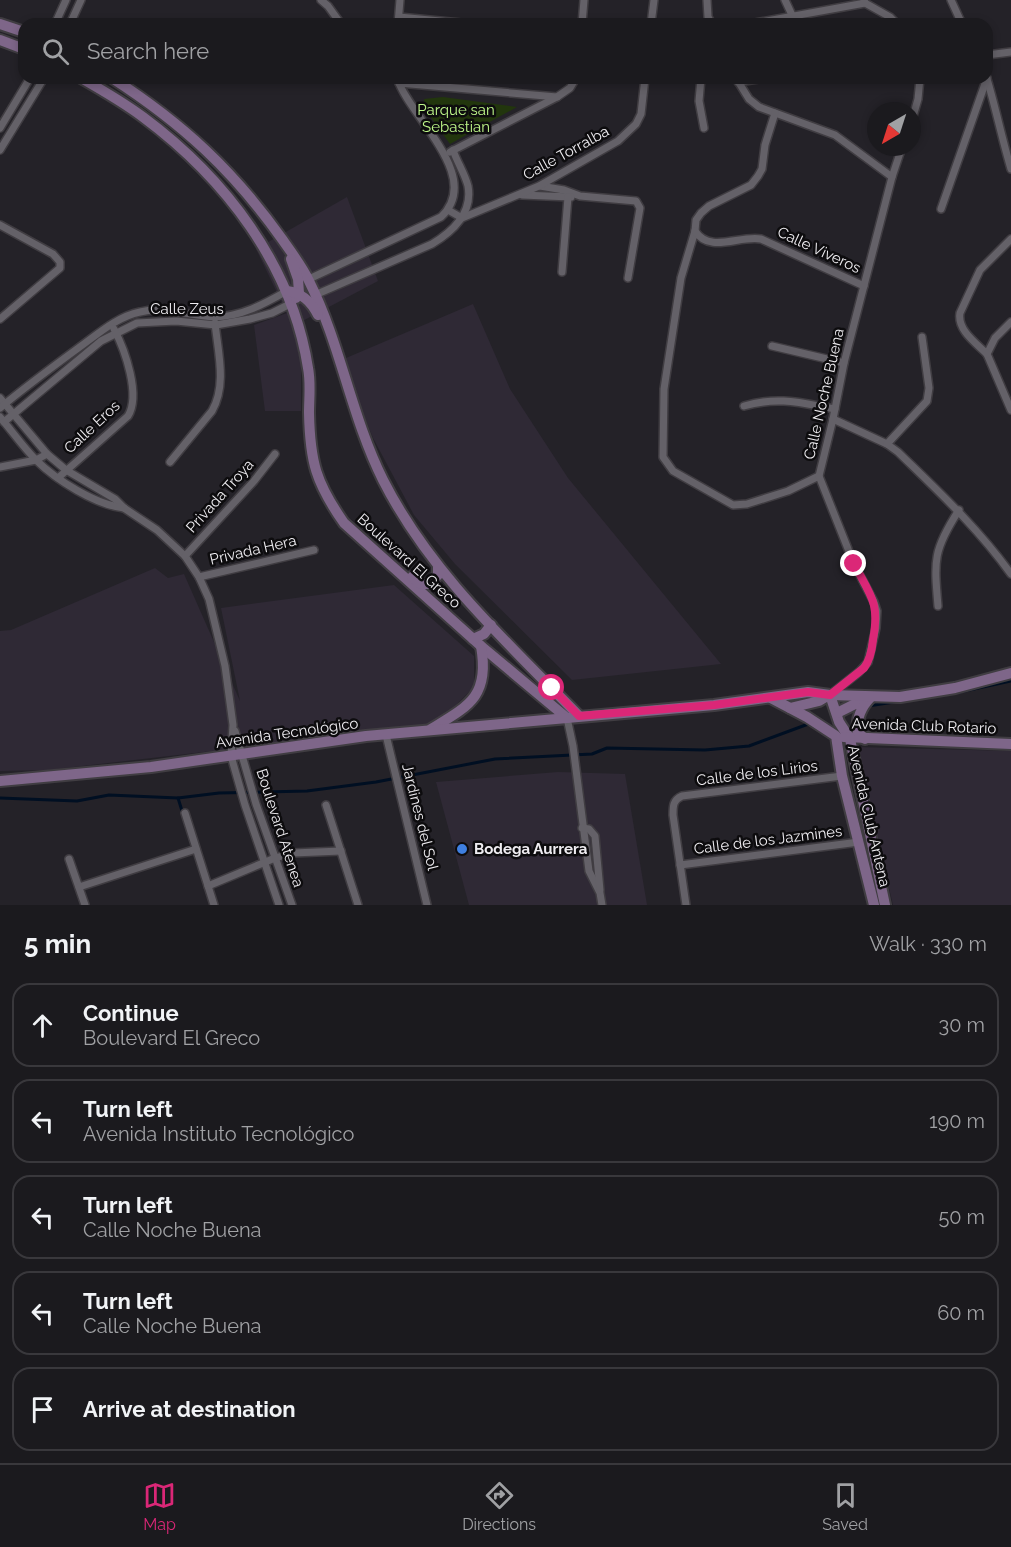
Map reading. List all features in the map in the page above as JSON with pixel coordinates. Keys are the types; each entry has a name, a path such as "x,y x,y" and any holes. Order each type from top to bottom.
{"main road":[{"path":"0,24 18,30"},
{"path":"0,40 18,47"},
{"name":"Boulevard El Greco","path":"90,84 141,116 213,178 249,225 292,303 303,339 309,372 309,440 316,477 327,499 344,523 477,643 567,718"},
{"name":"Boulevard El Greco","path":"121,84 164,113 210,153 236,180 288,249 309,279 340,358 363,435 384,481 438,567 472,606 579,716"},
{"path":"288,249 298,279 299,293 292,303"},
{"path":"287,291 299,293 313,306 340,358"},
{"path":"387,562 392,562 416,581 425,585 436,579 438,567"},
{"path":"428,730 473,700 484,677 477,643 491,625"},
{"name":"Avenida Tecnológico","path":"0,781 151,767 428,730 691,707 808,692 867,700 900,697 929,693 1011,673"},
{"path":"790,708 830,695"},
{"name":"Avenida Club Antena","path":"830,695 838,718 850,739 885,905"},
{"name":"Avenida Club Antena","path":"771,698 836,736 842,776 874,905"},
{"path":"836,736 838,718 855,704 867,700"},
{"path":"865,739 858,732 857,727 859,716 867,700"},
{"name":"Avenida Club Rotario","path":"836,736 850,739 1011,744"}],"street":[{"path":"58,18 66,0"},
{"path":"73,18 81,0"},
{"path":"321,0 328,3 337,18"},
{"path":"398,18 400,0"},
{"path":"582,18 584,0"},
{"path":"652,18 654,0"},
{"path":"707,0 709,18"},
{"path":"785,0 792,15"},
{"path":"951,0 959,18"},
{"path":"778,18 864,2 891,18"},
{"path":"993,54 1011,52"},
{"path":"0,128 27,84"},
{"path":"0,150 40,84"},
{"path":"309,279 441,217 454,199 455,183 445,154 400,84"},
{"path":"428,84 557,97"},
{"path":"445,154 557,97 572,84"},
{"name":"Calle Torralba","path":"315,295 432,244 447,236 462,218 539,186 618,141 636,123 641,114 644,84"},
{"path":"700,84 699,101 704,128"},
{"path":"740,84 749,99 759,107 835,135 892,177"},
{"path":"917,102 919,84"},
{"path":"941,208 985,84"},
{"path":"989,84 999,132 1011,169"},
{"path":"775,113 765,145 762,169 758,176 751,185 700,213 696,220 681,278 664,389 663,458 673,471 726,502 741,505 788,491 819,476"},
{"path":"448,210 462,218 467,208 468,187 453,150"},
{"name":"Calle Noche Buena","path":"830,695 864,668 868,662 877,611 854,564 819,476 844,363 892,177 900,156"},
{"path":"539,186 564,190 580,196"},
{"path":"520,194 634,200 638,203 640,207 628,278"},
{"path":"562,272 568,197"},
{"path":"0,225 53,254 60,262 60,268 0,319"},
{"name":"Calle Viveros","path":"695,231 698,236 712,244 761,239 864,286"},
{"path":"1011,239 980,270 959,318 964,330 987,354 1011,410"},
{"name":"Calle Zeus","path":"2,403 112,324 127,316 157,310 215,317 252,310 287,291"},
{"name":"Calle Zeus","path":"2,419 14,414 101,341 137,323 153,321 216,325 249,320 272,313 292,303"},
{"path":"170,462 218,402 221,390 215,317"},
{"path":"987,354 995,338 1011,322"},
{"name":"Calle Eros","path":"58,478 131,411 134,395 128,366 112,324"},
{"path":"887,444 927,401 929,395 922,337"},
{"path":"772,346 844,363"},
{"path":"56,364 62,374"},
{"path":"744,406 763,400 786,400 835,409"},
{"name":"Boulevard Atenea","path":"2,403 47,454 66,470 115,499 124,508 157,530 184,556 199,577 209,599 225,666 240,788 279,905"},
{"name":"Boulevard Atenea","path":"2,419 36,460 58,478 101,502 124,508"},
{"path":"833,419 887,444 959,510 993,548 1011,574"},
{"path":"0,467 36,460 47,454"},
{"name":"Privada Troya","path":"184,556 254,481 274,454"},
{"path":"938,606 935,561 938,547 959,510"},
{"name":"Privada Hera","path":"199,577 314,550"},
{"path":"567,718 573,746 589,871 600,893 602,905"},
{"name":"Jardines del Sol","path":"386,735 428,905"},
{"name":"Boulevard Atenea","path":"237,754 251,787 292,905"},
{"name":"Calle de los Lirios","path":"680,865 673,815 673,804 676,798 842,776"},
{"path":"326,805 358,905"},
{"path":"185,813 214,905"},
{"name":"Calle de los Jazmines","path":"680,865 859,842"},
{"path":"79,888 196,849"},
{"path":"208,886 275,858 300,852 341,851"},
{"path":"69,859 85,905"},
{"path":"680,865 686,905"}],"shaded area":[{"path":"347,197 378,281 293,326 301,365 301,411 265,411 254,325 287,313 256,249"},
{"path":"473,304 510,389 568,478 721,664 572,680 455,564 414,515 373,438 354,391 346,358"},
{"path":"155,568 168,578 184,574 240,701 221,608 394,585 474,656 474,687 436,725 48,770 0,771 0,631 11,630"},
{"path":"856,747 1011,751 1011,905 893,905"},
{"path":"558,772 625,774 647,905 469,905 436,782"}],"green space":[{"name":"Parque san Sebastian","path":"443,97 517,107 450,144 425,109 424,99"}],"waterway":[{"path":"960,692 1011,681"},
{"path":"868,706 894,702"},
{"path":"0,798 77,801 109,795 178,798 219,793 307,791 376,782 495,759 592,754 607,748 705,750 749,746 811,723"},
{"path":"178,798 183,814"}],"place":[{"name":"Bodega Aurrera","path":"462,849"}],"route":[{"path":"552,688 579,716 714,705 808,692 830,695 864,668 873,644 877,611 854,564"}]}
